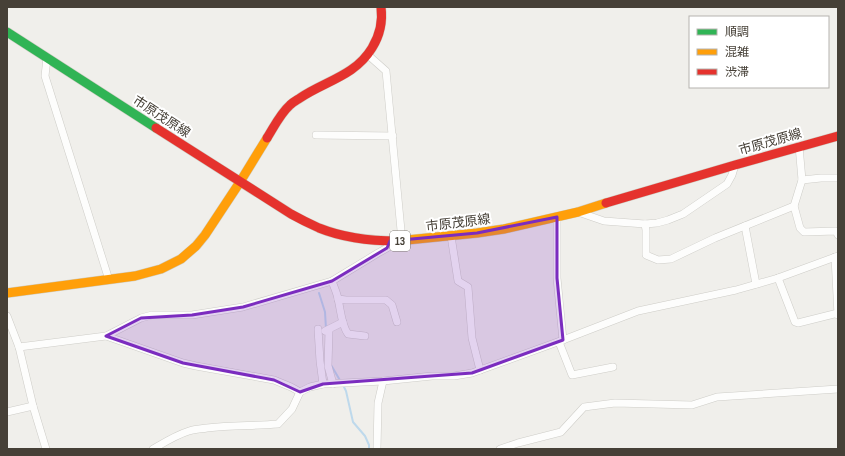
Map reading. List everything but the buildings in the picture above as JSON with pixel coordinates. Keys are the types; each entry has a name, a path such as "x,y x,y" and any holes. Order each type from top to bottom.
{"main road":[{"path":"7,293 135,276 149,273 181,259 196,246 205,235 277,122 290,105 306,94 351,71 362,62 377,40 382,16 381,7"},
{"name":"市原茂原線","path":"7,32 290,214 321,229 362,239 402,241 504,229 578,212 799,146 838,136"}],"street":[{"path":"368,54 386,71 402,241"},
{"path":"47,58 45,76 110,280"},
{"path":"316,136 393,136"},
{"path":"799,146 802,180 794,206 800,228 804,232 836,231 838,235"},
{"path":"578,212 604,221 645,224 668,220 682,214 727,184 735,165"},
{"path":"802,180 838,178"},
{"path":"645,224 646,256 658,260 671,259 715,238 794,206"},
{"path":"557,217 557,278 561,341 572,375 613,368"},
{"path":"745,226 756,284"},
{"path":"451,236 458,281 468,287 472,338 480,370"},
{"path":"19,347 106,336 141,318 152,315 192,316 243,307 332,281 387,248 390,241"},
{"path":"154,449 190,431 220,426 258,426 278,424 292,409 300,392 310,387 323,384 383,381 432,376 454,376 472,373 561,341 638,310 736,290 778,278 837,257 838,314 798,323 795,322 778,278"},
{"path":"332,281 346,331 348,334 365,336"},
{"path":"338,299 386,300 392,305 397,322"},
{"path":"7,316 19,347 33,406 46,449"},
{"path":"323,384 320,361 319,331 329,330 343,322"},
{"path":"329,330 328,366 333,384"},
{"path":"106,336 183,363 274,380 300,392"},
{"path":"7,339 15,338"},
{"path":"377,449 378,403 383,381"},
{"path":"500,449 561,432 584,407 615,403 692,404 717,397 838,389"},
{"path":"7,412 33,406"}],"highlighted area":[{"path":"557,217 557,278 563,340 472,373 323,384 300,392 274,380 183,363 106,336 141,318 192,315 243,307 332,281 387,248 390,241 477,233"}],"waterway":[{"path":"319,293 325,312 326,329"},
{"path":"331,365 341,382"},
{"path":"343,385 346,391 353,422 365,436 369,449"}],"traffic: fast":[{"path":"7,32 156,128"}],"traffic: slow":[{"path":"7,293 135,276 161,269 181,259 196,246 205,235 267,138"},
{"path":"397,241 504,229 578,212 606,203"}],"traffic: jam":[{"path":"267,138 280,116 291,104 348,72 365,57 372,48 379,33 382,18 381,7"},
{"path":"156,128 291,214 312,225 348,237 367,240 397,241"},
{"path":"606,203 838,136"}]}
